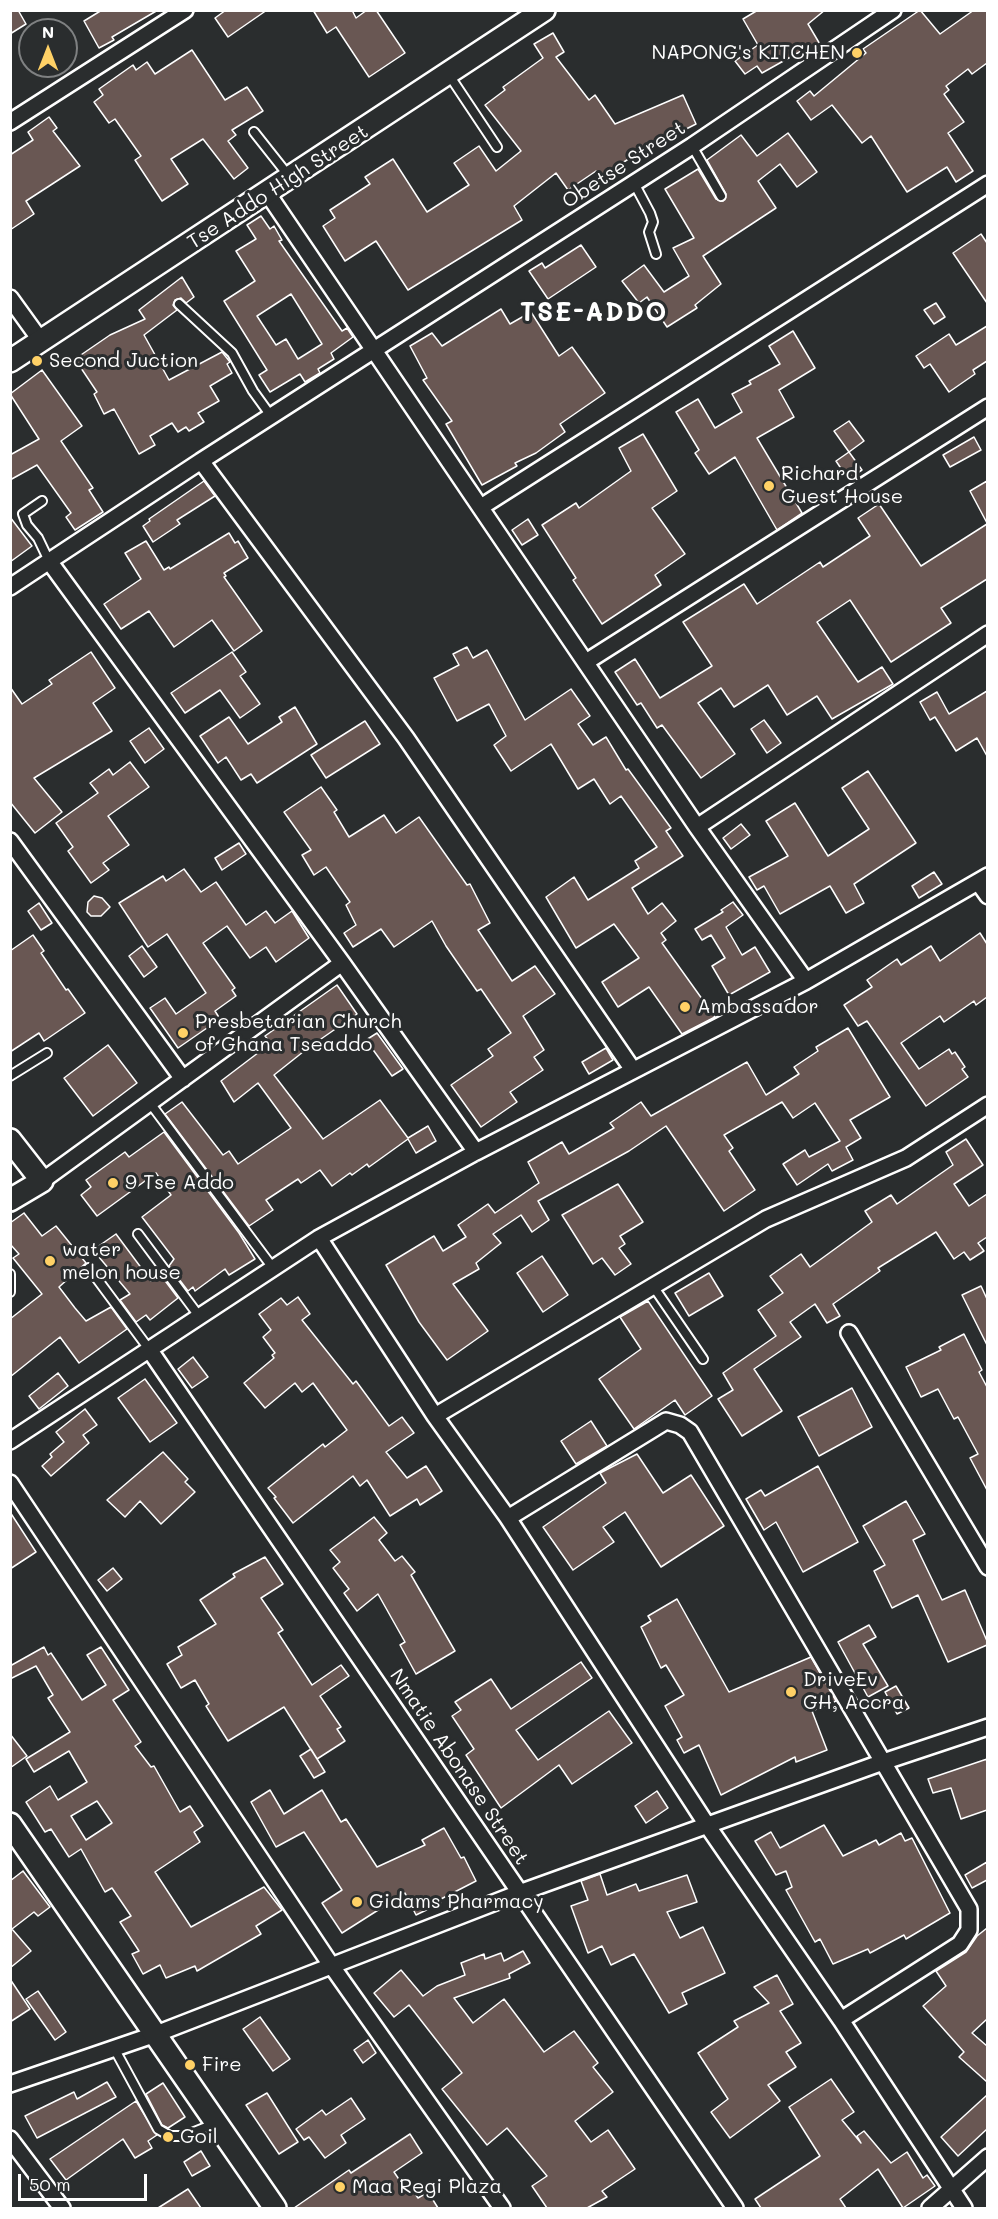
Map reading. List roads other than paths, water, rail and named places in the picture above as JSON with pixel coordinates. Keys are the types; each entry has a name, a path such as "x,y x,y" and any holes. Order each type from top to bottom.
{"street":[{"path":"10,122 185,10"},
{"name":"Obetse Street","path":"10,587 201,461 692,146 893,10"},
{"name":"Tse Addo High Street","path":"10,361 449,75 534,13"},
{"path":"481,507 987,184"},
{"path":"268,194 697,827 806,981"},
{"path":"10,298 41,341"},
{"path":"586,662 987,407"},
{"path":"201,461 405,738 633,1070"},
{"path":"49,561 342,963 476,1152"},
{"path":"697,827 987,634"},
{"path":"10,841 183,1079"},
{"path":"10,1441 320,1238 476,1152 806,981 982,879 987,896"},
{"path":"10,1200 42,1181 342,963"},
{"path":"435,1416 766,1219 906,1158 987,1106"},
{"path":"10,1140 42,1181"},
{"path":"320,1238 435,1416 508,1518 707,1825 841,2020 964,2208"},
{"path":"849,1333 987,1567"},
{"name":"Nmatie Abonase Street","path":"149,1349 735,2208"},
{"path":"508,1518 666,1421 680,1425 690,1432 969,1909 969,1930 960,1944 841,2020"},
{"path":"10,1483 331,1965 501,2208"},
{"path":"10,2084 156,2034 519,1893 987,1727"},
{"path":"10,1824 275,2208"},
{"path":"10,2139 62,2208"},
{"path":"930,2208 987,2157"}],"lane":[{"path":"449,75 497,147"},
{"path":"254,132 290,178"},
{"path":"692,146 721,196"},
{"path":"634,183 653,222 649,232 656,254"},
{"path":"178,304 232,353 253,391 271,416"},
{"path":"42,501 23,514 27,525 38,538 49,561"},
{"path":"10,1076 47,1053"},
{"path":"150,1103 273,1268"},
{"path":"138,1234 199,1316"},
{"path":"89,1268 149,1349"},
{"path":"10,1274 10,1292"},
{"path":"652,1286 703,1359"},
{"path":"114,2048 158,2129 170,2136 184,2136 217,2123"}],"place":[{"name":"NAPONG's KITCHEN","path":"857,53"},
{"name":"Second Juction","path":"37,361"},
{"name":"Richard Guest House","path":"769,486"},
{"name":"Ambassador","path":"685,1007"},
{"name":"Presbetarian Church of Ghana Tseaddo","path":"183,1033"},
{"name":"9 Tse Addo","path":"113,1183"},
{"name":"water melon house","path":"50,1261"},
{"name":"DriveEv GH, Accra","path":"791,1692"},
{"name":"Gidams Pharmacy","path":"357,1902"},
{"name":"Fire","path":"190,2065"},
{"name":"Goil","path":"168,2137"},
{"name":"Maa Regi Plaza","path":"340,2187"}],"district":[{"name":"TSE-ADDO","path":"594,313"}]}
